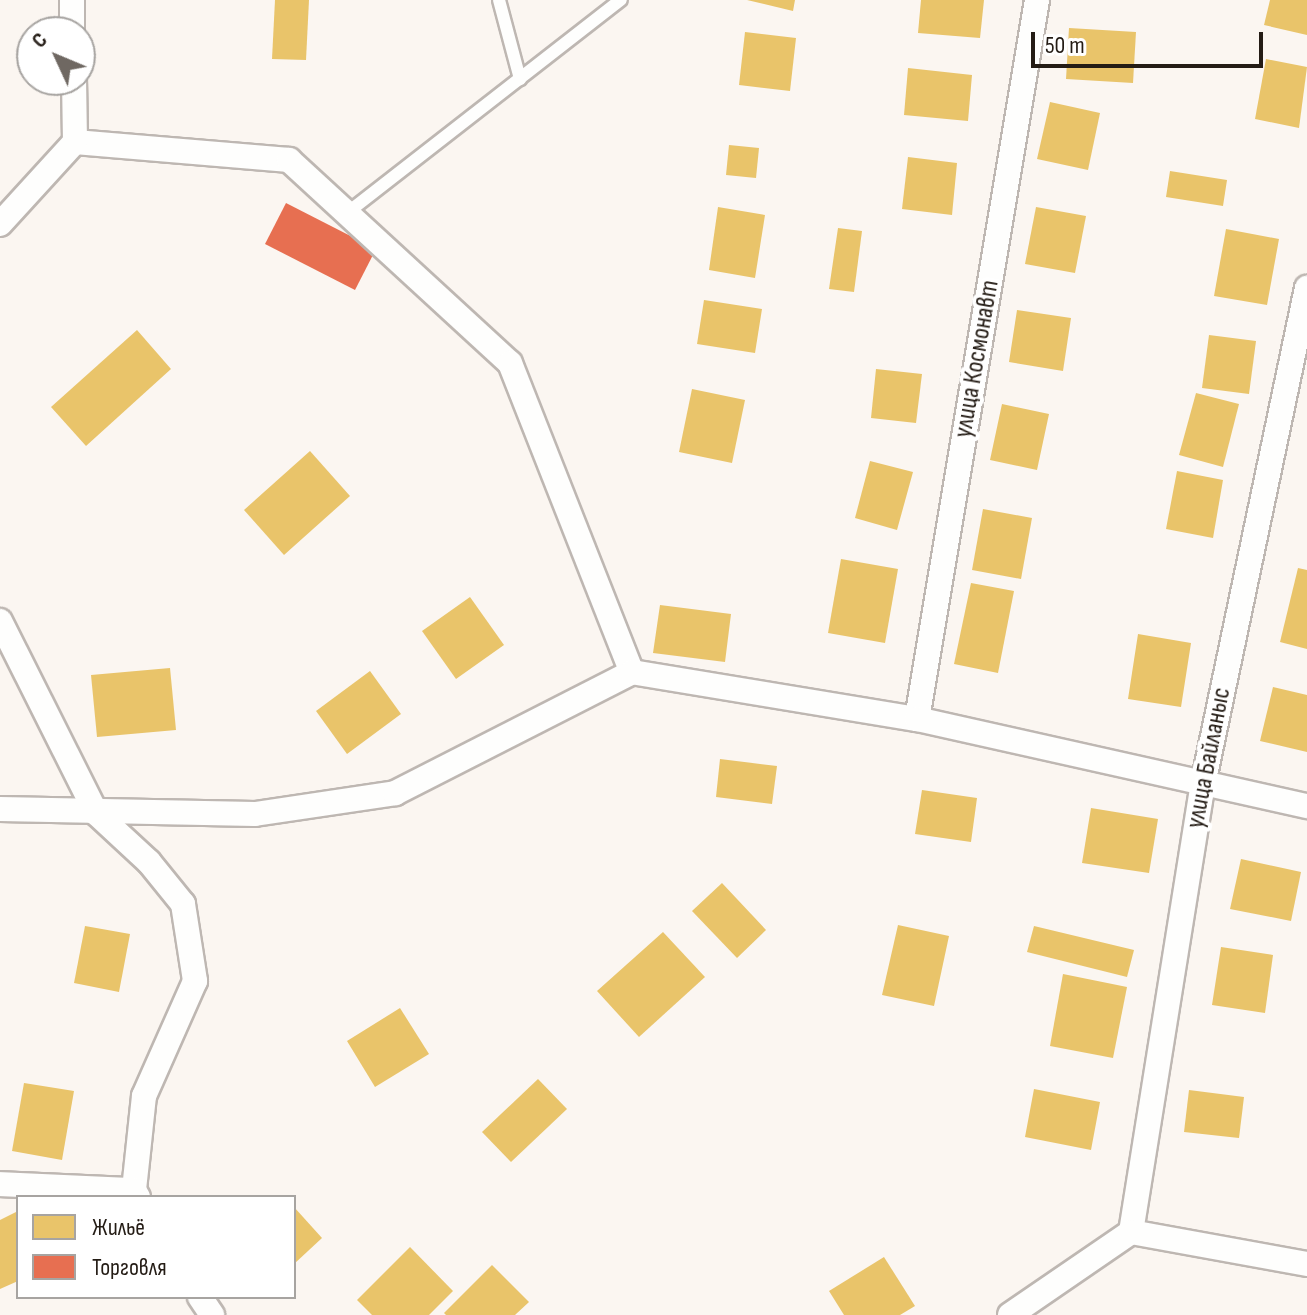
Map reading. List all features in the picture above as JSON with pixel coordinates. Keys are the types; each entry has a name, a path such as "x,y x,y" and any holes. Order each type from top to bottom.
{"street":[{"name":"улица Космонавт","path":"917,719 1037,0"},
{"path":"0,224 75,142 74,96"},
{"path":"75,142 289,160 510,363 632,672"},
{"name":"улица Байланыс","path":"1131,1232 1203,784 1307,288"},
{"path":"0,621 96,813 149,862 183,904 195,981 144,1096 136,1194 2,1183"},
{"path":"0,809 255,814 395,793 632,672 917,719 1307,806"},
{"path":"1010,1315 1131,1232 1307,1264"}],"lane":[{"path":"499,0 520,79"},
{"path":"347,213 621,0"}],"building: Жильё":[{"path":"275,0 309,0 306,60 272,59"},
{"path":"747,0 795,0 793,11"},
{"path":"921,0 984,0 980,38 918,33"},
{"path":"1270,0 1307,0 1307,35 1264,25"},
{"path":"1069,28 1136,32 1133,83 1066,79"},
{"path":"745,32 796,38 790,91 739,85"},
{"path":"1266,59 1307,67 1299,128 1255,119"},
{"path":"908,68 972,75 968,121 904,115"},
{"path":"1050,102 1100,113 1088,170 1037,159"},
{"path":"729,145 759,148 756,178 726,175"},
{"path":"908,157 957,163 952,215 902,209"},
{"path":"1170,171 1227,180 1223,206 1166,197"},
{"path":"718,207 765,215 755,278 709,270"},
{"path":"1036,207 1086,216 1075,273 1025,264"},
{"path":"838,228 862,231 854,292 829,289"},
{"path":"1226,229 1279,239 1267,305 1214,296"},
{"path":"704,300 762,309 755,353 697,344"},
{"path":"1017,310 1071,318 1063,371 1009,362"},
{"path":"137,330 171,369 86,446 51,407"},
{"path":"1209,335 1256,341 1249,394 1202,388"},
{"path":"876,369 922,374 916,423 871,418"},
{"path":"692,389 745,400 732,463 679,452"},
{"path":"1196,393 1239,404 1223,467 1179,455"},
{"path":"1002,404 1049,414 1037,470 990,460"},
{"path":"310,451 350,496 284,555 244,510"},
{"path":"870,461 913,472 897,530 855,518"},
{"path":"1177,471 1223,480 1213,538 1166,529"},
{"path":"983,509 1032,518 1021,579 972,570"},
{"path":"841,559 898,569 885,643 828,633"},
{"path":"1298,568 1307,570 1307,649 1280,642"},
{"path":"971,583 1014,591 998,673 954,664"},
{"path":"470,597 504,645 456,679 422,631"},
{"path":"660,605 731,614 725,662 653,653"},
{"path":"1138,634 1191,643 1181,707 1128,699"},
{"path":"170,668 176,730 97,737 91,675"},
{"path":"370,671 401,714 347,754 316,711"},
{"path":"1273,687 1307,695 1307,752 1260,741"},
{"path":"720,759 777,766 772,804 716,797"},
{"path":"922,790 977,798 971,842 915,834"},
{"path":"1091,808 1158,819 1149,873 1082,863"},
{"path":"1241,859 1301,872 1291,921 1230,909"},
{"path":"722,883 766,930 737,958 692,911"},
{"path":"898,925 949,936 934,1006 882,995"},
{"path":"85,926 130,934 119,992 74,983"},
{"path":"1034,926 1134,950 1127,977 1027,952"},
{"path":"663,932 705,977 639,1037 597,991"},
{"path":"1221,947 1273,955 1265,1013 1212,1005"},
{"path":"1063,974 1127,987 1113,1058 1050,1046"},
{"path":"400,1008 429,1054 375,1087 347,1041"},
{"path":"538,1079 567,1109 511,1162 482,1132"},
{"path":"24,1083 74,1091 62,1160 12,1151"},
{"path":"1034,1089 1100,1102 1091,1150 1025,1137"},
{"path":"1189,1090 1244,1097 1239,1138 1184,1132"},
{"path":"296,1209 322,1238 296,1262"},
{"path":"16,1212 16,1282 0,1289 0,1220"},
{"path":"410,1247 453,1291 429,1315 372,1315 357,1300"},
{"path":"884,1257 915,1306 900,1315 844,1315 829,1291"},
{"path":"492,1265 529,1302 515,1315 446,1315 444,1313"}],"building: Торговля":[{"path":"286,203 376,249 355,290 265,244"}]}
